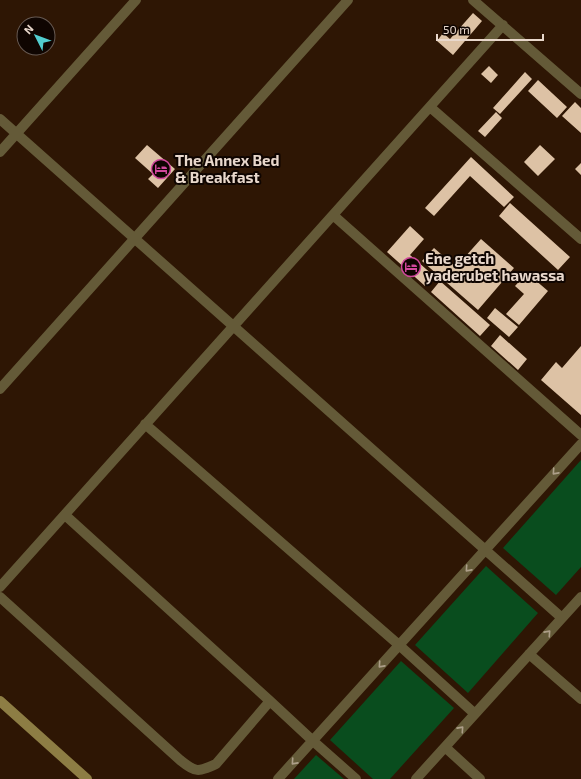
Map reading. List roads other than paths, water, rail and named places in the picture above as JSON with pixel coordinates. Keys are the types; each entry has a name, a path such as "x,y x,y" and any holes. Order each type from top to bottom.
{"street":[{"path":"0,152 136,0"},
{"path":"0,389 348,0"},
{"path":"473,0 581,94"},
{"path":"0,587 503,25"},
{"path":"430,107 581,239"},
{"path":"0,119 562,618"},
{"path":"333,215 581,435"},
{"path":"145,424 476,714"},
{"path":"278,779 581,444"},
{"path":"65,515 356,779"},
{"path":"416,779 581,597"},
{"path":"0,598 193,770 203,770 216,764 270,701"},
{"path":"529,654 581,699"},
{"path":"0,701 87,779"},
{"path":"445,747 480,779"}],"place":[{"name":"The Annex Bed & Breakfast","path":"161,169"},
{"name":"Ene getch yaderubet hawassa","path":"411,267"}]}
